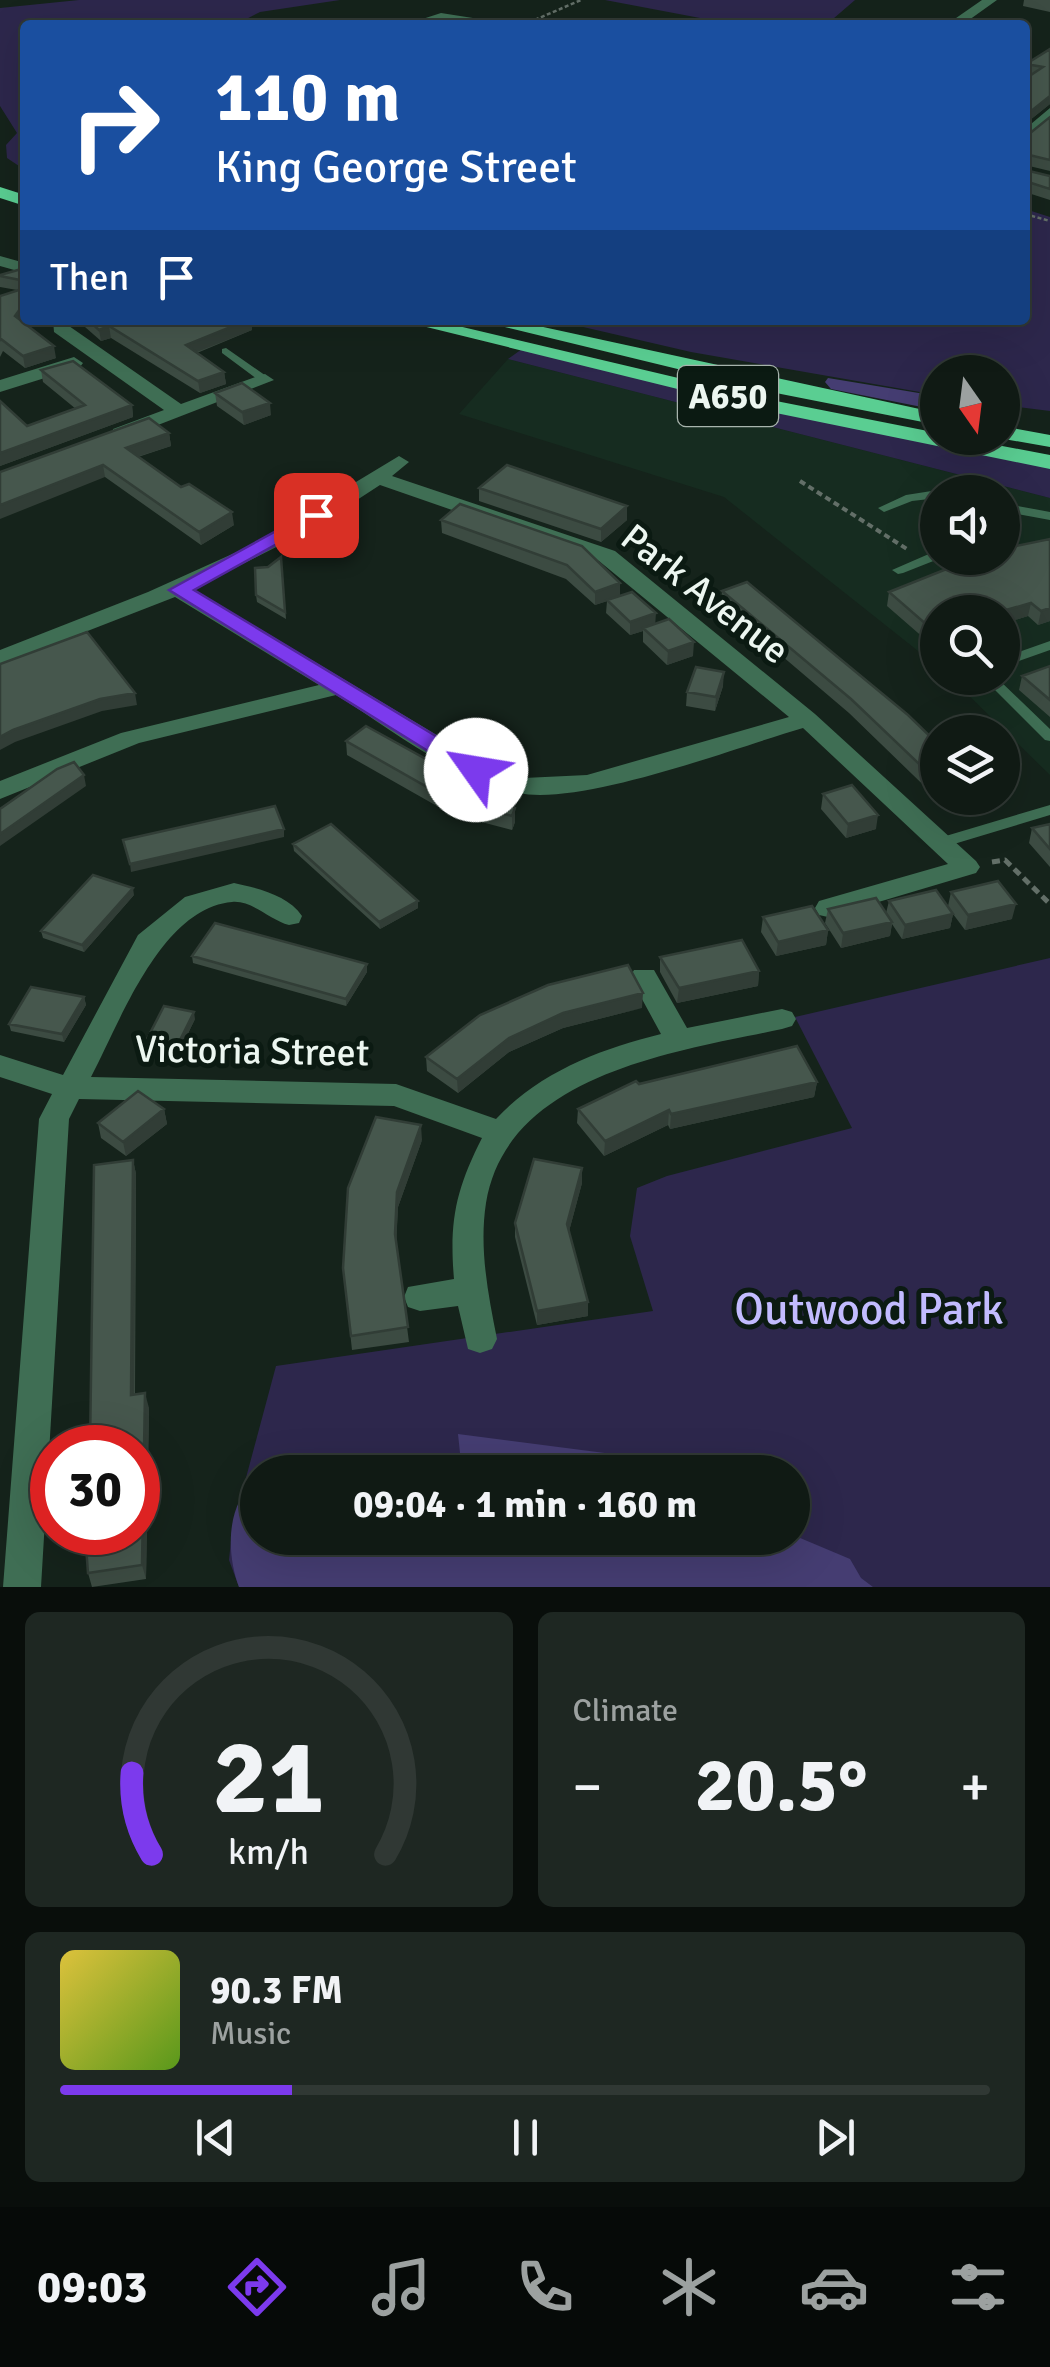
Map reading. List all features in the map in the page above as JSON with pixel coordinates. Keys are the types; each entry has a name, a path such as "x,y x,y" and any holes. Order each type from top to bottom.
{"highway":[{"name":"A650","path":"429,325 752,402 1050,462"},
{"name":"A650","path":"508,325 780,388 920,415"},
{"path":"1020,435 1050,440"}],"street":[{"path":"961,20 992,0"},
{"path":"430,20 460,20"},
{"path":"1030,132 1050,112"},
{"path":"61,325 178,411"},
{"path":"0,386 98,355"},
{"path":"107,438 266,380"},
{"path":"0,658 179,590 400,462"},
{"name":"Park Avenue","path":"378,478 607,556 807,719 967,867"},
{"path":"179,590 334,688 390,716 476,770 522,786 588,783 807,719"},
{"path":"0,790 62,760 134,737 286,704 334,688"},
{"path":"828,908 967,867"},
{"path":"22,1587 54,1119 148,942 194,903 234,892 256,897 288,916"},
{"path":"644,978 680,1042"},
{"path":"480,1339 472,1290 469,1218 475,1182 498,1132 534,1098 571,1076 680,1042 782,1019"},
{"name":"Victoria Street","path":"0,1066 68,1088 396,1095 498,1132"},
{"path":"420,1297 472,1290"}],"lane":[{"path":"226,351 266,380"},
{"path":"884,508 920,495"},
{"path":"1020,510 1050,516"},
{"path":"898,570 920,561"},
{"path":"1020,657 1050,646"},
{"path":"1007,695 1050,737"},
{"path":"944,842 1050,810"}],"path":[{"path":"534,20 581,0"},
{"path":"967,867 1005,860 1050,904"}],"shaded area":[{"path":"508,359 960,475 920,475 920,575 1020,575 1020,490 1050,498 1050,775 1020,746 1020,715 989,715 968,695 1020,695 1020,595 920,595 920,653 724,497 459,414"},
{"path":"828,378 920,393 920,407 831,389 825,382"},
{"path":"458,1434 620,1455 460,1455"},
{"path":"239,1501 240,1555 810,1555 810,1542 850,1559 861,1578 873,1587 239,1587 231,1544"}],"green space":[{"path":"79,0 340,0 260,12 245,20 20,20 20,167 7,158 6,145 17,133 0,106 0,8"},
{"path":"605,0 855,0 832,20 711,20"},
{"path":"1030,211 1050,217 1050,411 1020,407 1020,355 920,355 920,392 691,352 575,325 1030,325"},
{"path":"522,349 920,434 920,455 1017,455 1050,462 1050,498 1020,490 1020,475 960,475 508,359"},
{"name":"Outwood Park","path":"1050,958 1050,1587 239,1587 229,1560 240,1500 240,1555 810,1555 810,1455 252,1455 276,1366 653,1311 630,1236 637,1188 667,1176 852,1128 795,1017"}],"building":[{"path":"1050,49 1050,96 1030,112 1030,76 1043,67 1030,62"},
{"path":"1050,117 1050,160 1030,155 1030,133"},
{"path":"1030,171 1050,176 1050,189 1030,183"},
{"path":"20,269 20,280 0,275"},
{"path":"20,290 20,309 15,316 20,325 27,325 54,346 23,356 0,341 0,296"},
{"path":"94,325 236,325 186,345 224,372 198,381 109,326 99,330"},
{"path":"73,361 132,405 0,453 0,401 27,426 85,405 41,370"},
{"path":"242,383 270,403 242,412 215,393"},
{"path":"149,418 169,433 126,448 181,487 189,484 232,512 199,532 103,465 0,505 0,472"},
{"path":"507,465 627,506 601,529 479,488"},
{"path":"460,504 582,546 620,583 595,592 567,565 441,520"},
{"path":"1050,539 1050,608 1041,611 1031,603 1020,606 1020,595 920,595 920,619 889,592 932,575 1020,575 1020,545"},
{"path":"281,557 285,612 256,595 255,568 268,567"},
{"path":"747,582 908,715 920,727 920,765 851,699 722,591"},
{"path":"632,592 656,613 630,622 607,600"},
{"path":"669,619 694,642 668,651 643,628"},
{"path":"87,632 135,693 100,699 0,737 0,664"},
{"path":"1050,666 1050,700 1022,676"},
{"path":"696,667 724,672 716,697 687,692"},
{"path":"366,726 515,808 512,816 450,800 346,741"},
{"path":"74,762 84,775 0,834 0,809 57,769"},
{"path":"852,785 878,815 848,824 823,794"},
{"path":"275,806 284,829 130,864 123,840"},
{"path":"331,824 418,901 379,922 293,844"},
{"path":"1050,824 1050,849 1032,828"},
{"path":"93,875 133,888 82,945 41,931"},
{"path":"998,881 1016,904 968,915 951,892"},
{"path":"936,890 953,914 905,925 889,901"},
{"path":"876,898 892,922 843,933 828,909"},
{"path":"812,906 828,930 778,942 763,917"},
{"path":"215,923 367,964 346,999 192,956"},
{"path":"742,940 759,971 679,988 660,957"},
{"path":"628,965 643,993 563,1013 509,1038 457,1079 426,1057 480,1015 548,985"},
{"path":"31,987 84,997 62,1034 9,1024"},
{"path":"164,1006 194,1012 177,1046 146,1041"},
{"path":"797,1046 817,1082 671,1114 669,1110 605,1141 578,1109 636,1081 639,1084"},
{"path":"138,1091 164,1109 123,1142 98,1123"},
{"path":"376,1117 421,1125 397,1192 395,1234 408,1327 351,1336 343,1268 348,1188"},
{"path":"534,1159 582,1168 567,1224 588,1302 537,1311 515,1223"},
{"path":"133,1160 131,1395 145,1393 144,1425 90,1425 94,1165"},
{"path":"87,1555 142,1555 142,1565 88,1573"}],"route":[{"path":"316,515 179,590 334,688 390,716 476,770"}]}
